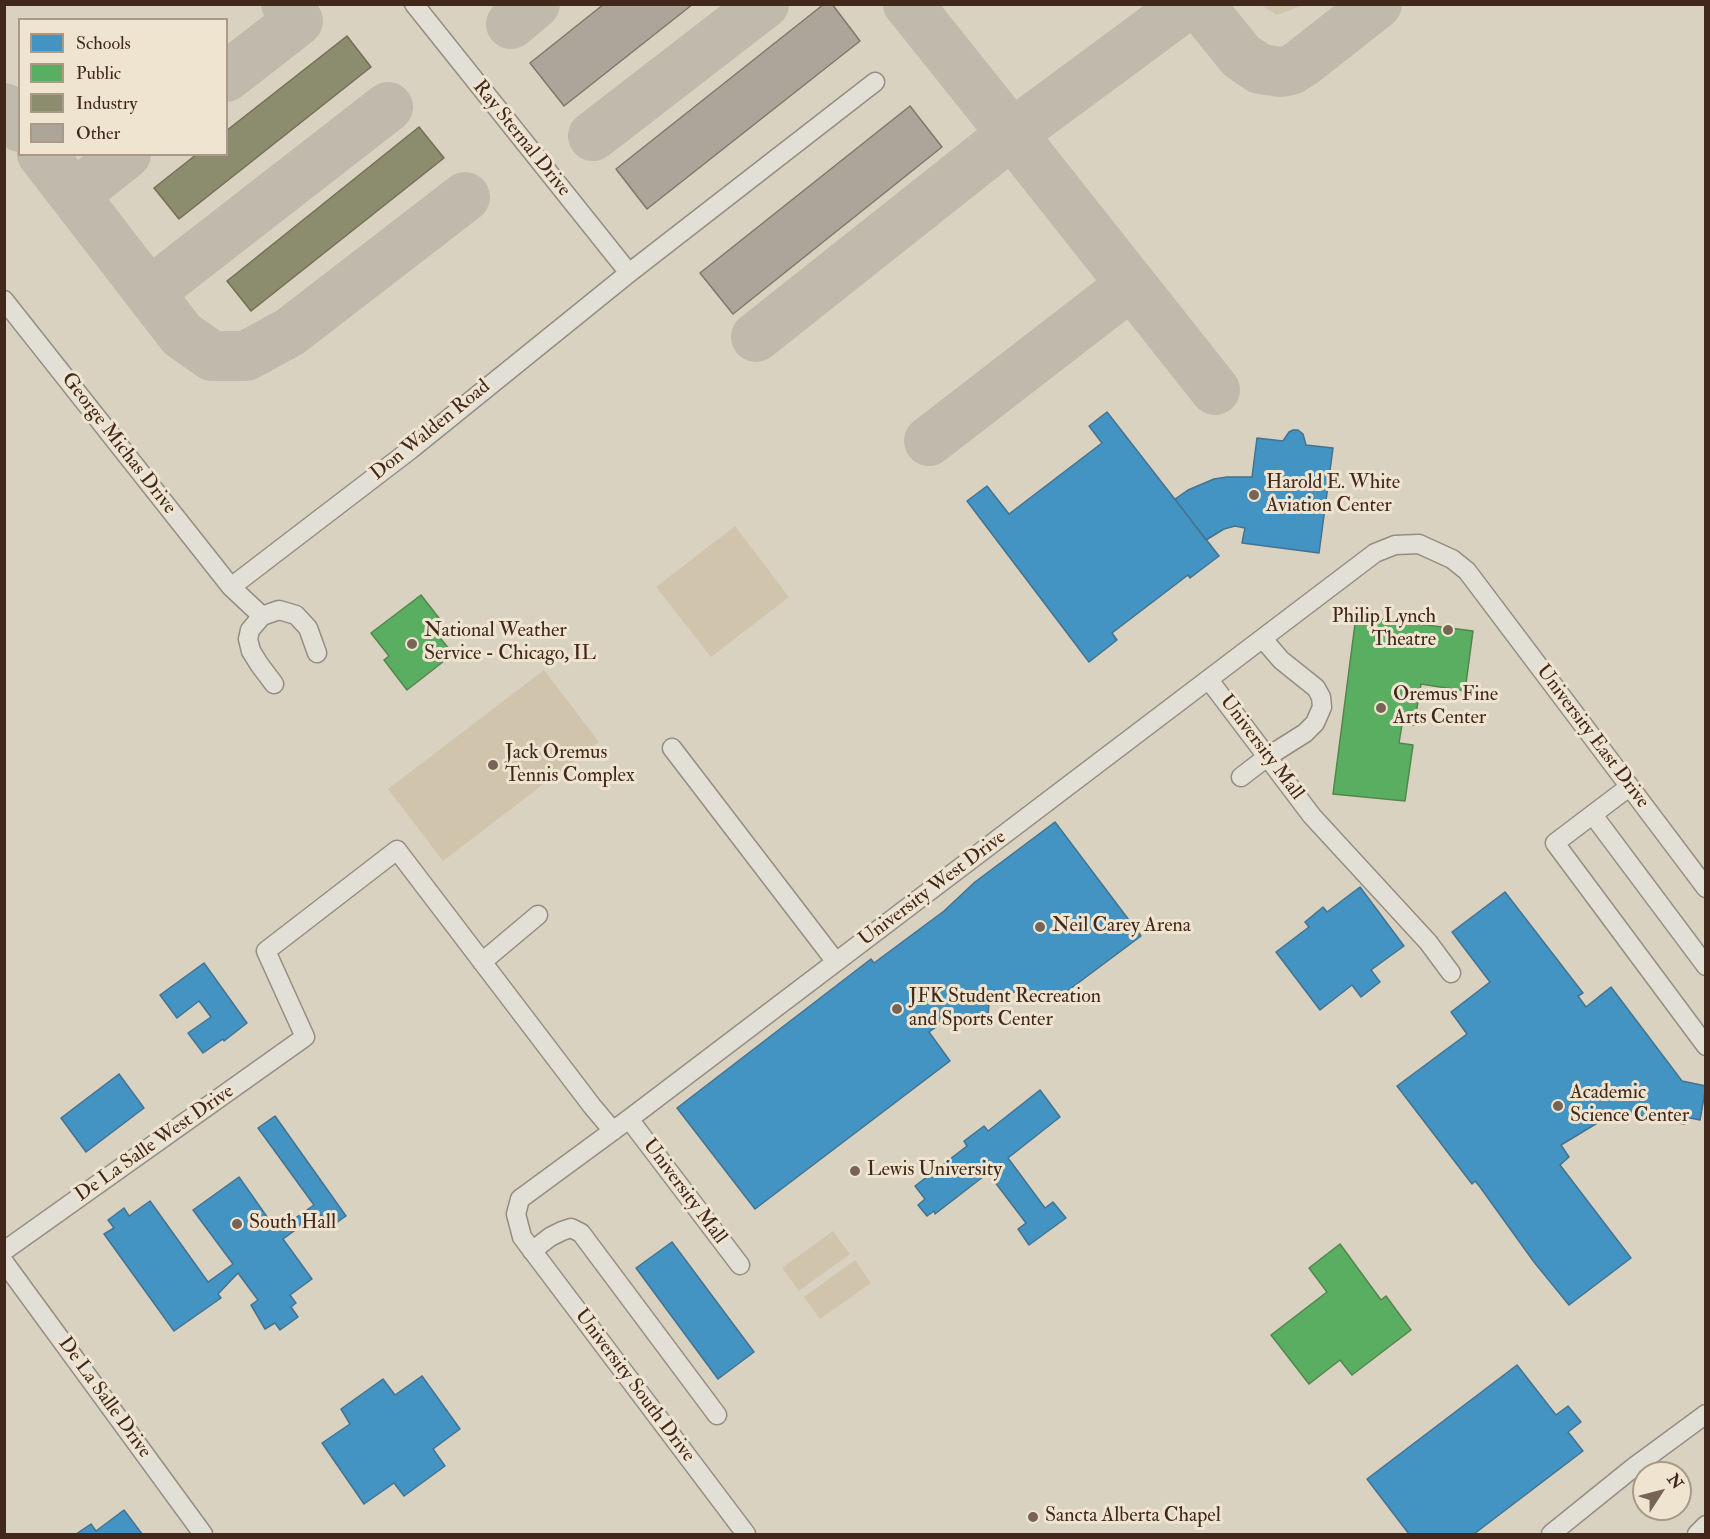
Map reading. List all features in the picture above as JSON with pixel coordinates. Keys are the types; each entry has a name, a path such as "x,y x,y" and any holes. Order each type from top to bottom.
{"street":[{"name":"Ray Sternal Drive","path":"414,4 629,273"},
{"name":"Don Walden Road","path":"231,587 410,450 629,273 875,82"},
{"name":"George Michas Drive","path":"4,300 231,587 262,616"},
{"name":"University East Drive","path":"1376,553 1395,545 1419,544 1452,559 1467,571 1706,888"},
{"name":"University West Drive","path":"527,1244 516,1214 520,1198 629,1119 1376,553"},
{"path":"274,684 255,657 248,639 250,630 262,616 279,610 296,615 308,628 317,652"},
{"path":"1241,777 1305,733 1315,723 1322,707 1321,697 1316,688 1281,660 1263,639"},
{"name":"University Mall","path":"1209,680 1312,816 1428,942 1451,973"},
{"path":"672,748 836,962"},
{"path":"1629,787 1555,843 1706,1047"},
{"path":"1593,814 1706,966"},
{"name":"De La Salle West Drive","path":"4,1251 305,1037 266,951 397,850 482,962"},
{"path":"538,915 482,962 613,1131"},
{"name":"University Mall","path":"629,1119 740,1265"},
{"path":"527,1244 571,1228 581,1233 717,1415"},
{"name":"University South Drive","path":"527,1244 746,1534"},
{"name":"De La Salle Drive","path":"4,1262 203,1534"},
{"path":"1551,1534 1634,1467 1704,1418"},
{"path":"1697,1534 1706,1525"}],"shaded area":[{"path":"1261,5 1304,5 1277,15"},
{"path":"735,526 789,597 711,657 656,587"},
{"name":"Jack Oremus Tennis Complex","path":"544,670 599,742 443,861 388,789"},
{"path":"833,1231 850,1254 799,1291 782,1268"},
{"path":"855,1260 871,1283 820,1319 804,1297"}],"building: Schools":[{"path":"1107,412 1219,556 1190,578 1188,575 1112,633 1117,640 1089,662 967,501 987,486 1009,514 1102,443 1089,426"},
{"name":"Harold E. White Aviation Center","path":"1293,430 1298,430 1303,434 1306,445 1333,448 1319,553 1242,543 1245,528 1235,526 1224,529 1206,540 1175,499 1188,490 1214,479 1252,477 1257,438 1283,441"},
{"name":"JFK Student Recreation and Sports Center","path":"1055,822 1141,936 1058,998 1006,991 989,1002 988,1016 977,1023 949,1018 929,1032 950,1061 755,1209 677,1108 871,959 874,963 944,911 975,882"},
{"path":"1360,887 1404,946 1371,970 1380,982 1361,997 1352,985 1320,1010 1276,952 1309,927 1305,922 1323,907 1327,912"},
{"name":"Academic Science Center","path":"1505,892 1583,993 1578,996 1586,1007 1611,987 1682,1081 1706,1086 1700,1120 1685,1117 1684,1124 1656,1117 1631,1115 1599,1122 1561,1145 1569,1157 1560,1165 1631,1258 1569,1305 1534,1262 1480,1187 1475,1181 1472,1184 1397,1086 1467,1034 1451,1012 1490,982 1452,932"},
{"path":"204,963 247,1023 224,1041 223,1039 203,1053 188,1033 211,1017 199,1001 177,1018 160,995"},
{"path":"119,1074 144,1108 86,1152 61,1118"},
{"path":"1040,1090 1060,1117 1008,1158 1045,1208 1053,1202 1066,1218 1029,1245 1018,1229 1026,1223 988,1173 935,1214 934,1211 927,1216 918,1205 925,1199 915,1186 967,1146 964,1141 984,1126 988,1131"},
{"name":"South Hall","path":"275,1116 346,1216 329,1228 319,1213 283,1239 312,1279 290,1295 296,1303 291,1307 298,1317 280,1330 275,1323 265,1329 251,1305 258,1300 238,1273 218,1294 221,1298 174,1331 104,1234 114,1228 108,1220 124,1208 129,1216 150,1201 208,1282 233,1264 193,1210 239,1177 277,1231 314,1205 258,1128"},
{"path":"672,1242 754,1352 718,1379 636,1268"},
{"path":"1517,1365 1556,1415 1568,1406 1581,1422 1568,1432 1583,1451 1474,1534 1409,1534 1367,1479"},
{"path":"422,1376 460,1429 433,1449 445,1466 404,1496 394,1483 364,1504 322,1443 350,1424 341,1409 383,1379 395,1395"},
{"path":"124,1510 142,1534 76,1534 91,1524 96,1531"}],"building: Public":[{"name":"National Weather Service - Chicago, IL","path":"421,595 442,622 433,629 453,654 407,690 384,660 389,656 371,633"},
{"name":"Oremus Fine Arts Center","path":"1356,616 1473,631 1465,691 1421,684 1414,725 1402,725 1399,743 1413,745 1405,801 1333,794"},
{"path":"1340,1244 1381,1300 1386,1296 1411,1330 1352,1375 1340,1360 1309,1384 1271,1335 1327,1292 1309,1268"}],"building: Industry":[{"path":"347,36 371,67 179,219 154,188 194,156 228,156 228,129"},
{"path":"419,127 444,158 251,311 227,281"}],"building: Other":[{"path":"604,4 693,4 564,106 530,63"},
{"path":"824,4 832,4 860,41 647,209 616,169"},
{"path":"910,106 942,147 733,314 700,273"}],"taxiway":[{"path":"228,75 298,21 286,4"},
{"path":"511,24 535,4"},
{"path":"593,136 764,4"},
{"path":"756,337 1012,134 908,4"},
{"path":"1188,4 1012,134 1215,390"},
{"path":"1199,4 1241,56 1260,69 1281,72 1291,70 1302,63 1377,4"},
{"path":"150,292 388,107"},
{"path":"4,108 18,125"},
{"path":"44,156 182,335 212,356 246,356 290,332 465,197"},
{"path":"74,195 123,156"},
{"path":"929,441 1131,285"}],"place":[{"name":"Harold E. White Aviation Center","path":"1254,495"},
{"name":"Philip Lynch Theatre","path":"1448,630"},
{"name":"National Weather Service - Chicago, IL","path":"412,644"},
{"name":"Oremus Fine Arts Center","path":"1381,708"},
{"name":"Jack Oremus Tennis Complex","path":"493,765"},
{"name":"Neil Carey Arena","path":"1040,927"},
{"name":"JFK Student Recreation and Sports Center","path":"897,1009"},
{"name":"Academic Science Center","path":"1558,1106"},
{"name":"Lewis University","path":"855,1171"},
{"name":"South Hall","path":"237,1224"},
{"name":"Sancta Alberta Chapel","path":"1033,1517"}]}
